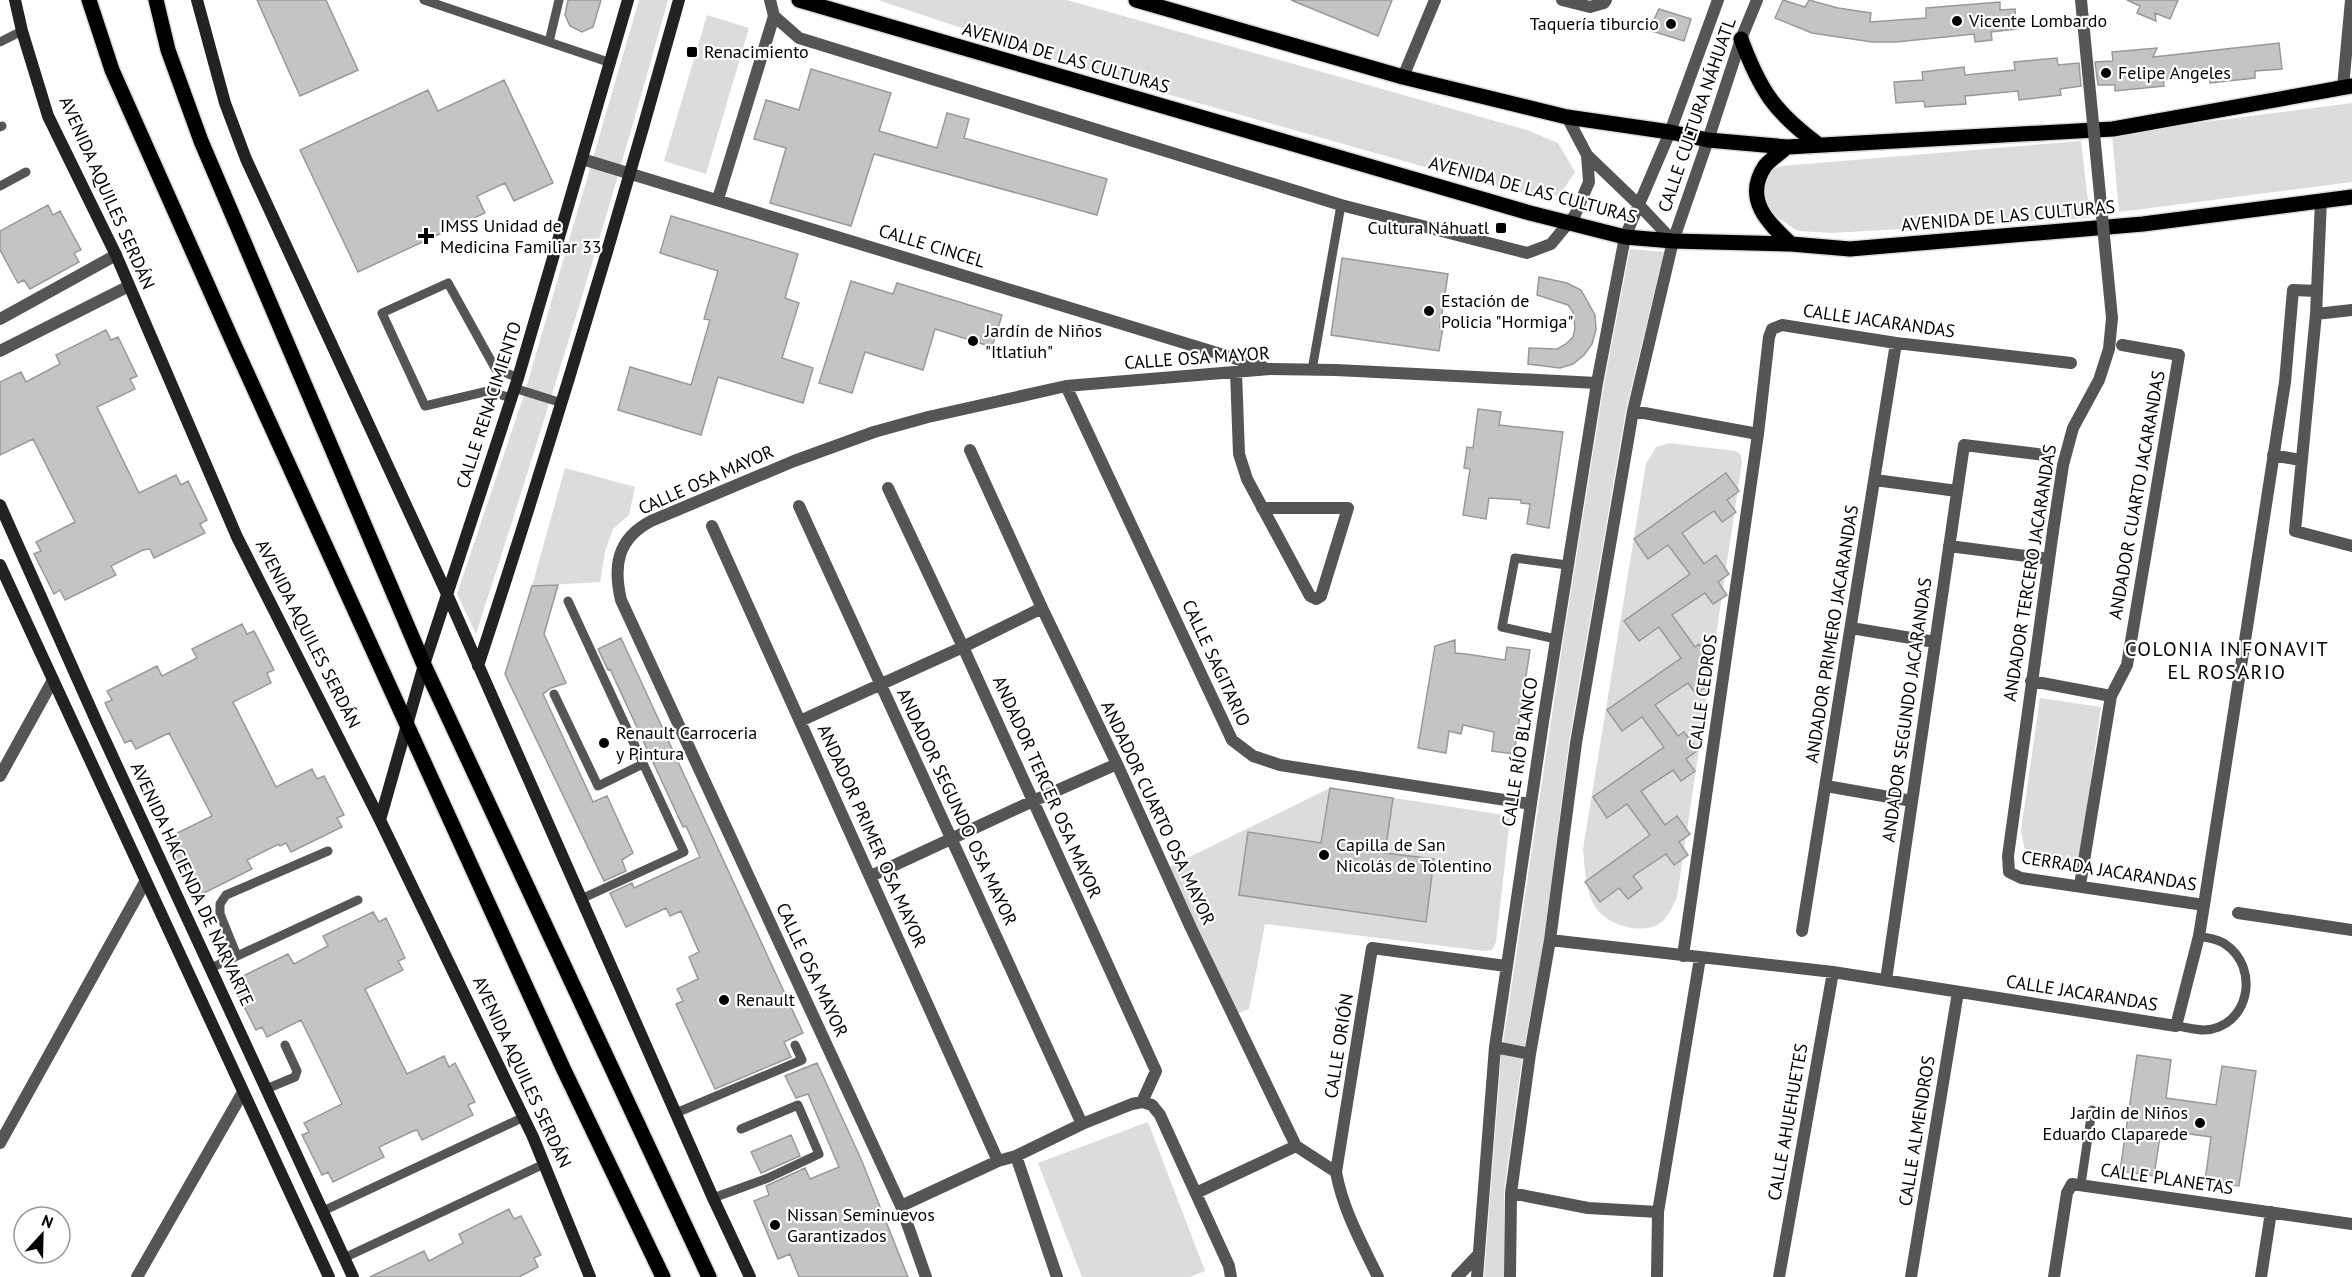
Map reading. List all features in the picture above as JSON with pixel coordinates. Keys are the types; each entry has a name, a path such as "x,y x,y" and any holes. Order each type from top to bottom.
{"main road":[{"path":"89,0 117,81 236,349 563,1068 663,1277"},
{"path":"156,0 168,50 201,141 424,665 708,1277"},
{"name":"AVENIDA DE LAS CULTURAS","path":"799,0 1508,207 1625,237 1673,242 1791,244 1850,249 2143,224 2352,197"},
{"path":"1136,0 1403,77 1567,117 1708,140 1787,147 2113,129 2348,87"},
{"path":"1741,39 1755,76 1772,103 1794,126 1819,145"},
{"path":"1787,147 1767,164 1760,175 1757,194 1760,209 1769,224 1791,244"}],"street":[{"name":"AVENIDA AQUILES SERDÁN","path":"15,0 48,116 116,255 237,537 380,820 524,1117 590,1277"},
{"path":"197,0 225,103 246,159 447,594 580,899 750,1277"},
{"name":"CALLE RENACIMIENTO","path":"380,820 424,665 514,388 628,0"},
{"path":"477,666 562,403 631,174 679,0"},
{"path":"718,199 774,16 770,0"},
{"path":"1403,77 1435,0"},
{"path":"1562,0 1590,7 1604,3 1606,0"},
{"name":"CALLE CULTURA NÁHUATL","path":"1625,237 1670,132 1718,0"},
{"name":"CALLE CULTURA NÁHUATL","path":"1673,242 1741,39 1757,0"},
{"name":"ANDADOR TERCERO JACARANDAS","path":"2009,872 2008,856 2062,465 2073,428 2099,380 2109,349 2112,318 2081,0"},
{"path":"2348,87 2351,0"},
{"path":"774,16 799,38 1341,205 1527,253 1551,244 1570,222 1582,201 1589,182 1587,155"},
{"path":"1510,1277 1511,1193 1530,1054 1550,940 1576,743 1633,411 1673,242 1639,205 1587,155 1567,117"},
{"name":"CALLE CINCEL","path":"582,159 1270,369"},
{"path":"2321,201 2316,314 2300,460 2295,531 2352,546"},
{"name":"CALLE RÍO BLANCO","path":"1477,1277 1495,1047 1506,966 1597,383 1625,237"},
{"path":"0,319 116,255"},
{"path":"0,351 129,286"},
{"name":"CALLE JACARANDAS","path":"1550,940 1833,972 2176,1026 2199,936 2285,382 2293,290 2317,291"},
{"path":"2316,314 2352,310"},
{"name":"CALLE JACARANDAS","path":"1758,434 1769,337 1773,329 1782,325 1896,343 2071,363"},
{"name":"ANDADOR PRIMERO JACARANDAS","path":"1802,931 1896,343"},
{"name":"ANDADOR CUARTO JACARANDAS","path":"2080,885 2111,696 2127,665 2179,355 2122,345"},
{"name":"CALLE OSA MAYOR","path":"926,1277 901,1206 621,600 617,582 618,556 622,548 642,526 794,461 874,432 928,417 1066,386 1270,369 1597,383"},
{"path":"1236,372 1239,454 1247,479 1262,508 1310,596 1316,599 1321,596 1348,508 1262,508"},
{"name":"CALLE SAGITARIO","path":"1066,386 1232,740 1253,756 1280,765 1531,804"},
{"path":"1633,411 1758,434"},
{"name":"CALLE CEDROS","path":"1683,956 1758,434"},
{"name":"ANDADOR SEGUNDO JACARANDAS","path":"1886,980 1964,445 2045,455"},
{"name":"ANDADOR CUARTO OSA MAYOR","path":"970,450 1191,928 1296,1146"},
{"path":"2273,454 2300,460"},
{"path":"1875,480 1957,491"},
{"name":"ANDADOR TERCER OSA MAYOR","path":"888,488 1156,1071 1142,1102"},
{"name":"AVENIDA HACIENDA DE NARVARTE","path":"0,505 353,1277"},
{"name":"ANDADOR SEGUNDO OSA MAYOR","path":"799,506 1082,1124"},
{"name":"ANDADOR PRIMER OSA MAYOR","path":"712,526 998,1161"},
{"path":"1949,546 2049,559"},
{"path":"0,566 329,1277"},
{"path":"800,721 963,647 1042,608"},
{"path":"1851,628 1935,642"},
{"path":"0,776 53,680"},
{"path":"2031,681 2111,696"},
{"path":"81,740 99,725"},
{"path":"871,876 1117,764"},
{"path":"1826,786 1912,801"},
{"name":"CERRADA JACARANDAS","path":"2009,872 2021,878 2204,904"},
{"path":"0,1143 145,882"},
{"path":"2238,913 2352,930"},
{"name":"CALLE ORIÓN","path":"1378,1277 1348,1217 1336,1172 1372,948 1506,966"},
{"path":"1657,1277 1658,1212 1700,958"},
{"name":"CALLE AHUEHUETES","path":"1779,1277 1833,972"},
{"name":"CALLE ALMENDROS","path":"1911,1277 1958,992"},
{"path":"1495,1047 1530,1054"},
{"path":"137,1277 243,1092"},
{"path":"901,1206 998,1161 1016,1156 1082,1124 1142,1102 1152,1105 1160,1115 1229,1266 1231,1277"},
{"path":"1196,1193 1296,1146 1336,1172"},
{"path":"1016,1156 1057,1277"},
{"name":"CALLE PLANETAS","path":"2054,1277 2067,1193 2072,1184 2352,1224"},
{"path":"1511,1193 1588,1208 1658,1212"},
{"path":"2261,1277 2271,1212"},
{"path":"1456,1277 1479,1254"}],"lane":[{"path":"424,0 611,63"},
{"path":"549,42 559,0"},
{"path":"0,42 22,31"},
{"path":"0,186 26,172"},
{"path":"1312,370 1341,205"},
{"path":"514,388 495,368 448,284 382,313 425,406 488,391 514,388 562,403"},
{"path":"1556,639 1502,627 1515,558 1568,565"},
{"path":"568,602 684,852 580,899"},
{"path":"554,694 598,786 643,764"},
{"path":"237,956 220,914 220,904 226,895 328,851"},
{"path":"211,968 358,900"},
{"path":"2176,1026 2205,1030 2224,1024 2238,1011 2247,993 2247,974 2238,956 2223,942 2199,936"},
{"path":"266,1089 294,1077 297,1071 285,1045"},
{"path":"676,1113 802,1060 795,1045"},
{"path":"713,1198 768,1178 819,1154 798,1105 741,1129"},
{"path":"2080,1184 2092,1110"},
{"path":"323,1211 524,1117"},
{"path":"344,1258 544,1164"}],"shaded area":[{"path":"639,0 668,0 575,318 476,634 457,594 524,395"},
{"path":"878,0 1067,0 1527,130 1558,143 1575,172 1559,196 1510,191 1113,79"},
{"path":"707,15 749,28 706,174 664,161"},
{"path":"2352,103 2352,182 2119,212 2112,134"},
{"path":"2081,141 2090,218 1832,233 1798,231 1764,209 1761,187 1766,172 1782,166"},
{"path":"1630,249 1664,252 1626,410 1569,742 1544,941 1522,1060 1504,1192 1504,1277 1484,1277 1501,1056 1604,384"},
{"path":"1669,443 1736,451 1741,455 1742,462 1677,897 1662,922 1643,929 1616,923 1596,908 1588,887 1583,849 1646,464 1656,447"},
{"path":"565,468 635,487 629,515 613,529 605,552 600,582 532,586"},
{"path":"2040,698 2101,707 2079,863 2026,856 2021,831"},
{"path":"1330,788 1504,815 1510,819 1496,942 1492,950 1484,951 1265,924 1249,1009 1236,1014 1169,867"},
{"path":"1148,1122 1205,1271 1190,1277 1082,1277 1038,1163"}],"building":[{"path":"257,0 326,0 358,70 300,96"},
{"path":"568,0 601,0 593,27 582,32 570,26 565,15"},
{"path":"1291,0 1392,0 1378,36"},
{"name":"Vicente Lombardo","path":"1783,0 1805,7 1809,0 1838,8 1871,13 1870,22 1926,18 1926,8 2000,2 2000,10 2015,9 2016,29 1991,32 1992,40 1975,42 1974,34 1896,42 1872,42 1812,33 1775,18"},
{"path":"2127,0 2178,0 2170,19 2155,13 2156,21 2137,13 2140,6"},
{"name":"Taquería tiburcio","path":"1659,9 1691,19 1684,41 1649,30"},
{"path":"2279,43 2282,69 2255,71 2255,78 2210,83 2209,75 2163,79 2164,86 2115,91 2115,85 2098,85 2095,62 2113,61 2112,52 2157,48 2153,57"},
{"path":"2057,58 2058,65 2079,63 2081,86 2060,89 2061,95 2019,100 2018,91 1965,96 1966,104 1925,107 1924,101 1896,103 1894,82 1923,80 1922,72 1964,67 1965,75 2015,70 2014,62"},
{"path":"811,69 891,93 879,131 937,148 947,113 969,119 964,138 1107,179 1097,215 874,154 851,226 770,203 786,148 754,139 766,100 799,110"},
{"path":"504,80 553,183 514,201 505,183 477,196 485,213 358,272 300,150 428,90 438,111"},
{"path":"48,205 53,215 60,211 81,250 74,253 79,262 30,289 24,280 18,283 0,250 0,231"},
{"path":"671,216 798,254 785,298 799,303 782,358 813,368 803,403 718,377 701,435 618,410 630,367 691,385 710,320 704,319 718,271 660,253"},
{"path":"1342,258 1448,274 1439,351 1331,335"},
{"path":"1539,277 1567,283 1581,290 1595,315 1596,330 1592,344 1573,364 1560,368 1528,364 1529,348 1557,349 1573,337 1575,328 1573,312 1568,305 1537,295"},
{"path":"851,281 893,294 897,283 1002,315 992,347 935,329 923,370 865,352 852,393 819,383"},
{"path":"106,330 111,340 118,337 137,376 130,379 135,389 97,407 139,493 176,475 181,485 188,481 207,520 200,524 205,533 154,558 150,549 143,550 111,566 116,575 65,600 60,590 54,594 34,554 41,551 36,542 75,522 33,439 0,455 0,382 21,372 26,382 60,364 56,355"},
{"path":"1478,409 1501,412 1499,425 1563,432 1549,528 1527,524 1530,504 1521,503 1521,500 1489,498 1486,519 1463,515 1470,469 1464,468 1467,447 1473,448"},
{"path":"1726,473 1739,491 1727,500 1736,512 1722,522 1714,511 1682,533 1704,564 1716,555 1729,574 1718,582 1727,595 1713,604 1705,593 1672,615 1695,647 1699,644 1713,663 1701,671 1710,684 1696,694 1688,683 1655,705 1678,736 1684,732 1698,750 1686,759 1695,771 1681,781 1673,770 1641,791 1665,825 1677,816 1690,834 1679,842 1688,855 1674,865 1666,854 1633,876 1642,888 1628,899 1619,888 1600,902 1585,882 1650,835 1627,804 1607,818 1593,797 1664,747 1642,717 1622,731 1607,710 1681,658 1659,627 1639,641 1624,621 1690,574 1668,545 1648,559 1634,539"},
{"path":"558,585 544,634 566,683 551,688 543,694 593,802 607,796 633,853 622,860 626,871 604,881 505,674 532,586"},
{"path":"242,624 247,634 254,631 274,670 267,673 271,683 233,702 276,787 312,769 317,779 324,776 344,815 337,818 342,827 291,852 286,843 280,846 279,844 247,860 252,869 202,894 197,885 191,888 171,848 178,845 173,835 212,816 169,733 136,749 131,740 125,743 105,703 112,700 107,691 157,666 162,676 197,658 192,649"},
{"name":"Renault","path":"621,638 803,1033 784,1042 791,1057 715,1089 676,1004 683,1001 677,989 698,979 689,957 699,952 681,911 670,916 666,908 626,927 610,893 632,883 634,888 700,857 686,826 683,827 610,669 608,670 598,649"},
{"path":"1455,640 1455,653 1505,660 1507,647 1530,650 1514,754 1492,751 1494,732 1463,725 1461,734 1449,731 1446,753 1418,748 1435,646"},
{"name":"Capilla de San Nicolás de Tolentino","path":"1330,788 1393,798 1385,853 1434,859 1426,922 1239,895 1248,832 1321,843"},
{"path":"373,912 379,922 386,918 405,958 398,961 403,970 365,989 407,1074 444,1056 449,1067 455,1063 475,1102 468,1105 473,1115 422,1140 417,1130 379,1147 384,1157 333,1182 328,1172 322,1175 302,1135 309,1132 304,1123 342,1104 301,1020 267,1037 262,1027 256,1030 236,991 243,987 239,978 288,954 294,964 328,946 323,936"},
{"path":"2137,1055 2171,1060 2166,1098 2216,1105 2222,1066 2256,1071 2239,1186 2205,1181 2211,1137 2161,1130 2154,1176 2120,1171"},
{"path":"817,1063 861,1159 908,1277 799,1277 790,1254 778,1259 754,1201 769,1195 766,1186 805,1168 810,1179 839,1167 808,1094 796,1098 785,1076"},
{"path":"791,1135 800,1156 761,1173 751,1152"},
{"path":"509,1209 514,1219 521,1216 541,1255 534,1258 538,1267 519,1277 370,1277 424,1251 429,1261 463,1243 459,1234"}],"place":[{"name":"Vicente Lombardo","path":"1957,21"},
{"name":"Taquería tiburcio","path":"1671,24"},
{"name":"Renacimiento","path":"692,52"},
{"name":"Felipe Angeles","path":"2106,73"},
{"name":"Cultura Náhuatl","path":"1501,228"},
{"name":"IMSS Unidad de Medicina Familiar 33","path":"426,236"},
{"name":"Estación de Policia \"Hormiga\"","path":"1429,311"},
{"name":"Jardín de Niños \"Itlatiuh\"","path":"973,341"},
{"name":"Renault Carroceria y Pintura","path":"604,743"},
{"name":"Capilla de San Nicolás de Tolentino","path":"1324,855"},
{"name":"Renault","path":"724,1000"},
{"name":"Jardin de Niños Eduardo Claparede","path":"2200,1123"},
{"name":"Nissan Seminuevos Garantizados","path":"775,1225"}],"district":[{"name":"COLONIA INFONAVIT EL ROSARIO","path":"2227,660"}]}
